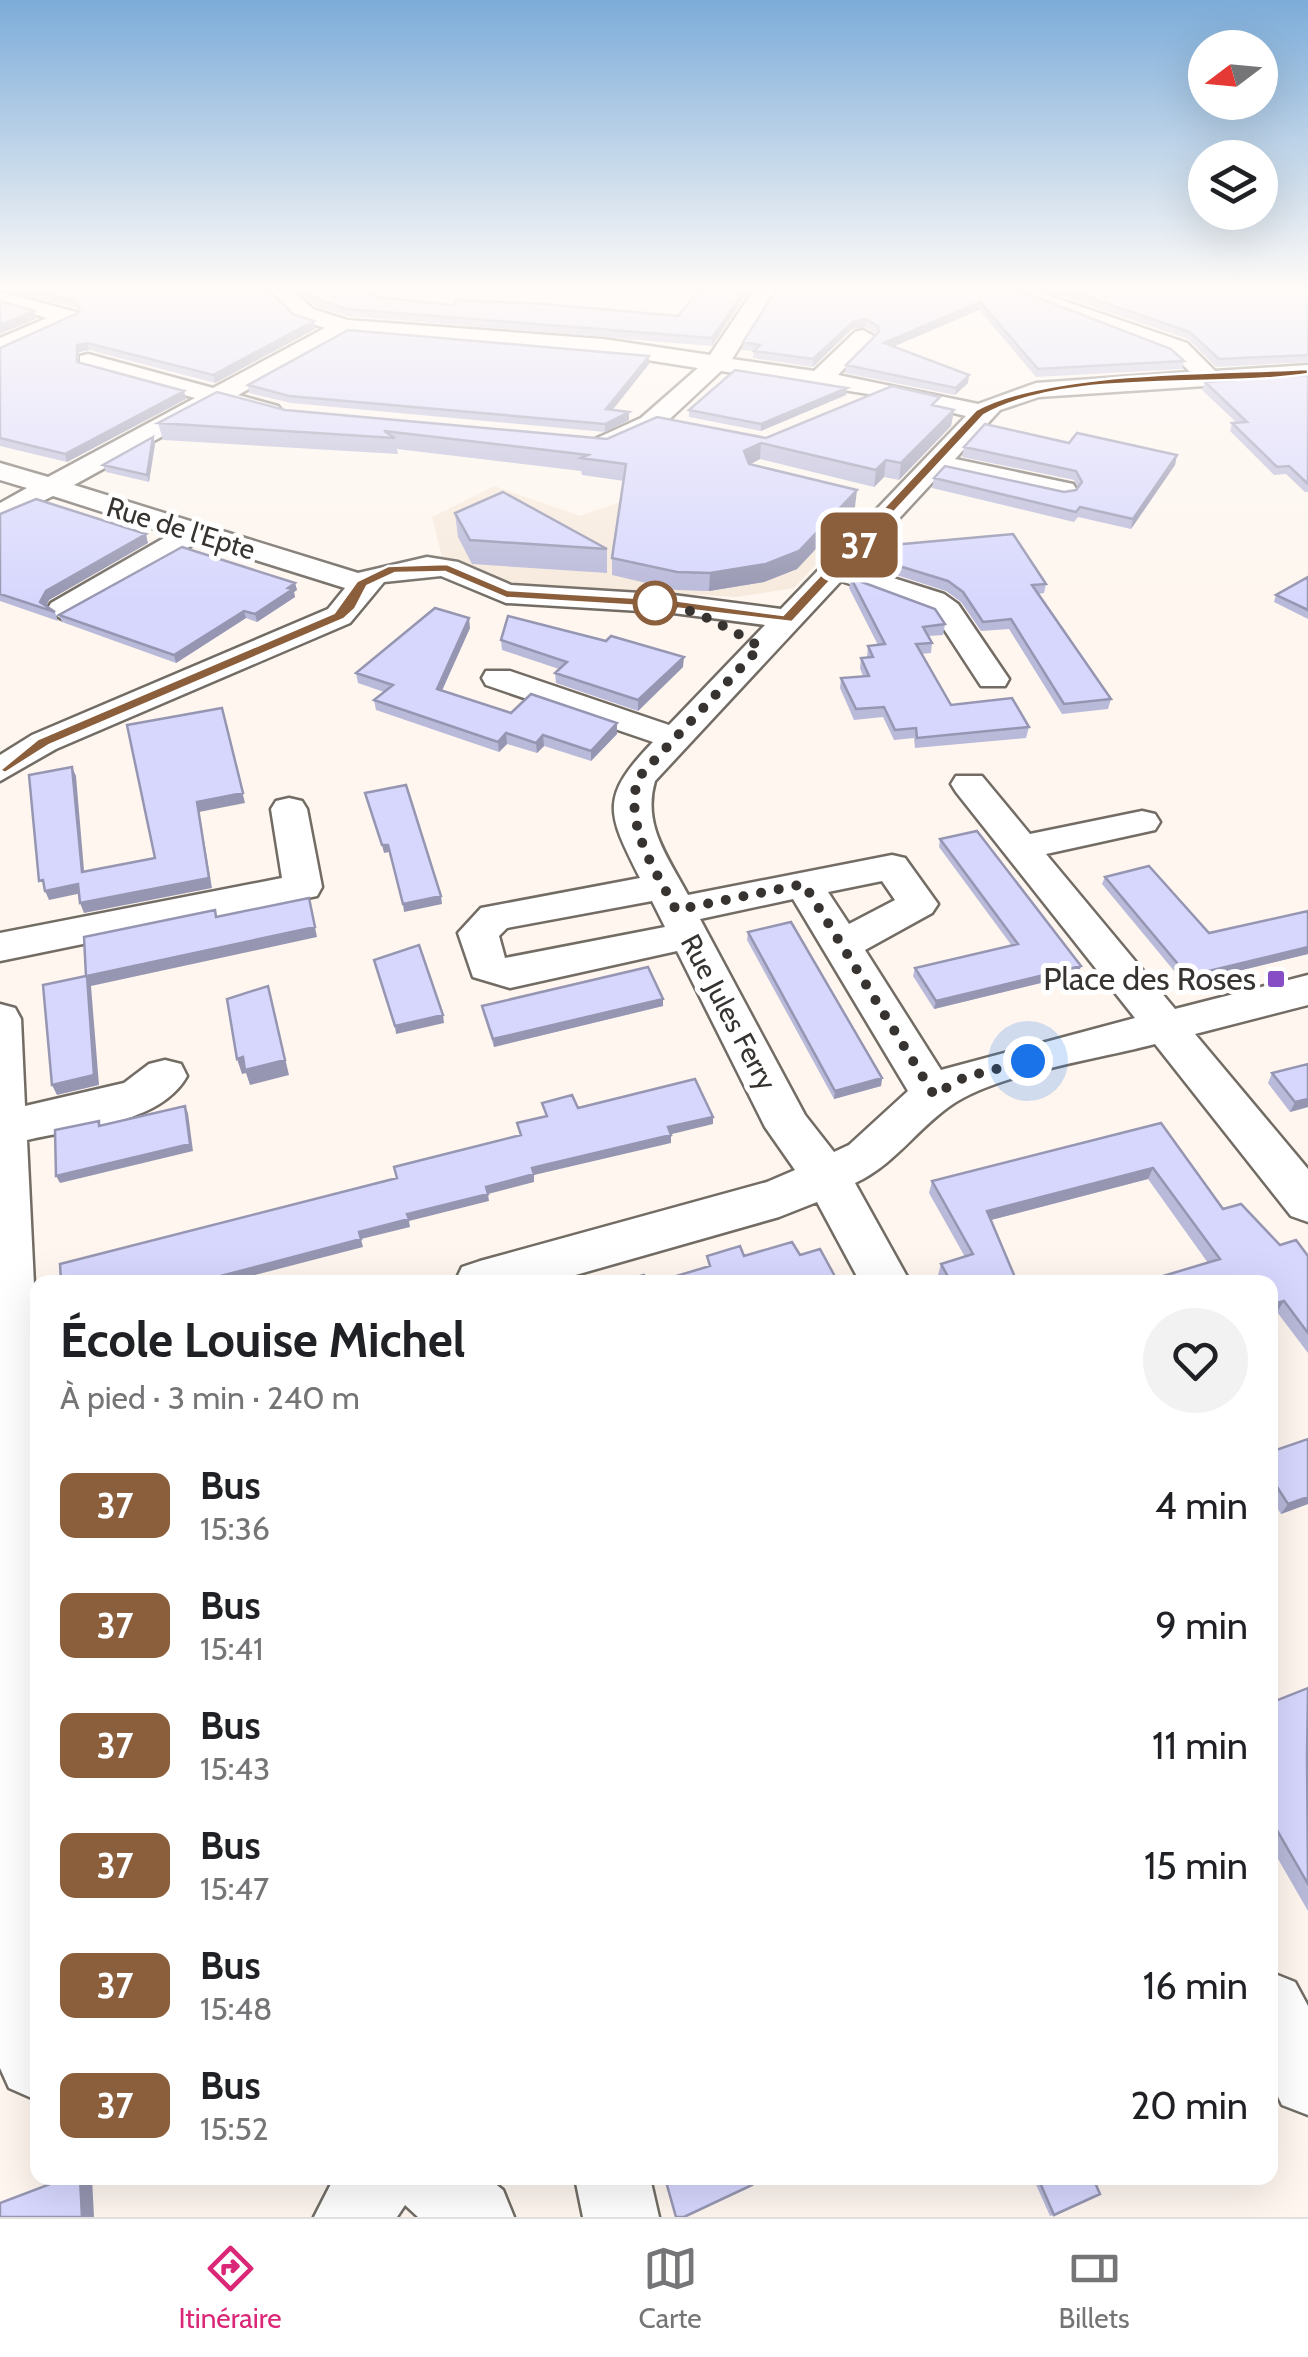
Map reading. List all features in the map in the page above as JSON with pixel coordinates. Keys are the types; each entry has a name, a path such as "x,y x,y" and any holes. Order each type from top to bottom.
{"street":[{"path":"202,393 301,416"},
{"path":"0,514 216,393"},
{"path":"571,442 625,441 653,422 683,393"},
{"path":"834,413 880,393"},
{"path":"902,393 980,412"},
{"name":"Rue Jules Ferry","path":"880,1275 827,1176 788,1127 639,838 630,804 638,778 980,412 1027,393"},
{"path":"653,422 690,429"},
{"path":"934,462 1063,490"},
{"name":"Rue de l'Epte","path":"0,471 362,584"},
{"path":"862,496 897,505"},
{"path":"62,610 195,532"},
{"path":"0,770 44,742 339,616 351,606 362,584 392,569 447,568 506,594 673,604 720,622 773,633"},
{"path":"834,570 933,601 947,611 992,679"},
{"path":"498,678 676,738"},
{"path":"0,733 100,718"},
{"path":"970,784 1308,1203"},
{"path":"0,948 303,887 289,809"},
{"path":"1022,848 1142,822"},
{"path":"676,910 892,867 918,904 842,945"},
{"path":"804,884 934,1095"},
{"path":"505,1275 778,1198 865,1158 934,1095 965,1077 1308,990"},
{"path":"0,1020 1,1129 16,1409 10,1677 30,1999"},
{"path":"1,1129 137,1097 165,1076"},
{"path":"1278,2022 1308,2079"},
{"path":"352,2217 373,2185"},
{"path":"439,2185 476,2217"},
{"path":"613,2185 620,2217"}],"shaded area":[{"path":"494,486 580,516 655,490 847,531 794,588 736,597 505,583 442,557 432,517"}],"building":[{"path":"0,393 179,393 65,454 0,438"},
{"path":"214,393 223,393 285,410 607,439 657,417 766,438 874,393 925,393 940,397 932,405 954,410 901,463 886,460 876,470 761,443 744,451 749,464 857,490 799,551 766,564 710,573 677,572 612,558 626,464 581,458 588,455 384,431 395,438 158,423"},
{"path":"280,393 619,393 606,409 629,412 605,424"},
{"path":"708,393 834,393 761,424 689,410"},
{"path":"1217,393 1308,393 1308,484 1289,466 1277,467 1232,423 1247,422"},
{"path":"985,424 1069,443 1077,433 1177,455 1133,519 1080,507 1076,512 934,478 945,466 1064,492 1076,490 1082,482 1076,471 964,447"},
{"path":"153,437 147,475 103,465"},
{"path":"503,492 607,549 470,540 455,513"},
{"path":"36,499 146,534 46,591 40,602 55,612 0,594 0,514"},
{"path":"1013,534 1046,584 1032,585 1111,699 1064,704 1011,619 983,622 963,592 948,581 863,555 870,547"},
{"path":"182,547 295,583 288,588 293,589 255,614 244,611 174,655 59,615"},
{"path":"1308,577 1308,610 1276,595"},
{"path":"851,578 935,609 945,624 923,627 932,643 916,644 951,705 1012,698 1029,727 917,738 916,728 895,730 884,707 856,709 841,678 869,676 861,658 873,657 868,646 885,644"},
{"path":"435,608 469,618 437,689 511,713 531,694 617,723 591,751 543,735 536,743 506,733 498,742 374,700 393,685 356,673"},
{"path":"508,616 606,641 611,636 684,657 638,700 555,673 567,662 501,640"},
{"path":"222,708 243,793 197,802 209,878 80,903 78,884 45,891 43,880 39,881 29,775 72,767 82,872 155,858 127,725"},
{"path":"406,785 441,896 403,904 388,845 382,845 365,793"},
{"path":"977,831 1081,966 936,1001 915,968 1018,944 940,839"},
{"path":"1149,866 1209,933 1308,911 1308,947 1188,976 1105,877"},
{"path":"309,898 315,927 87,976 94,1075 52,1085 43,985 86,976 84,937 215,910 216,917"},
{"path":"791,922 882,1078 835,1091 748,932"},
{"path":"419,945 443,1015 395,1026 374,960"},
{"path":"648,967 663,999 493,1039 482,1006"},
{"path":"268,986 285,1060 245,1070 243,1057 237,1059 227,999"},
{"path":"1308,1064 1308,1099 1295,1102 1272,1073"},
{"path":"695,1079 713,1117 668,1127 671,1135 532,1168 534,1174 486,1187 488,1194 407,1214 409,1219 359,1232 361,1239 225,1275 61,1275 60,1264 397,1178 394,1167 521,1135 517,1123 547,1116 542,1103 572,1095 578,1108"},
{"path":"185,1106 190,1144 56,1176 55,1130 99,1121 99,1126"},
{"path":"1161,1123 1223,1209 1241,1204 1280,1245 1296,1240 1308,1256 1308,1333 1284,1301 1278,1303 1278,1275 1166,1275 1220,1259 1153,1168 987,1211 1014,1275 947,1275 941,1264 973,1254 932,1181"},
{"path":"792,1242 800,1255 820,1249 834,1275 680,1275 710,1266 707,1256 740,1246 744,1256"},
{"path":"1308,1439 1308,1497 1288,1504 1278,1488 1278,1449"},
{"path":"1308,1688 1308,1884 1278,1832 1278,1700"},
{"path":"48,2185 80,2185 82,2217 0,2217 0,2203"},
{"path":"667,2185 752,2185 684,2217 676,2217"},
{"path":"1041,2185 1096,2185 1100,2194 1054,2215"}],"bus line":[{"name":"37","path":"0,770 44,742 339,616 351,606 362,584 374,574 392,569 447,568 506,594 673,604 787,620 980,412 1024,393"}],"place":[{"name":"Place des Roses","path":"1276,979"}],"route":[{"path":"655,603 673,604 720,622 760,647 638,778 630,804 639,838 676,910 804,884 934,1095 965,1077 1028,1061"}]}
